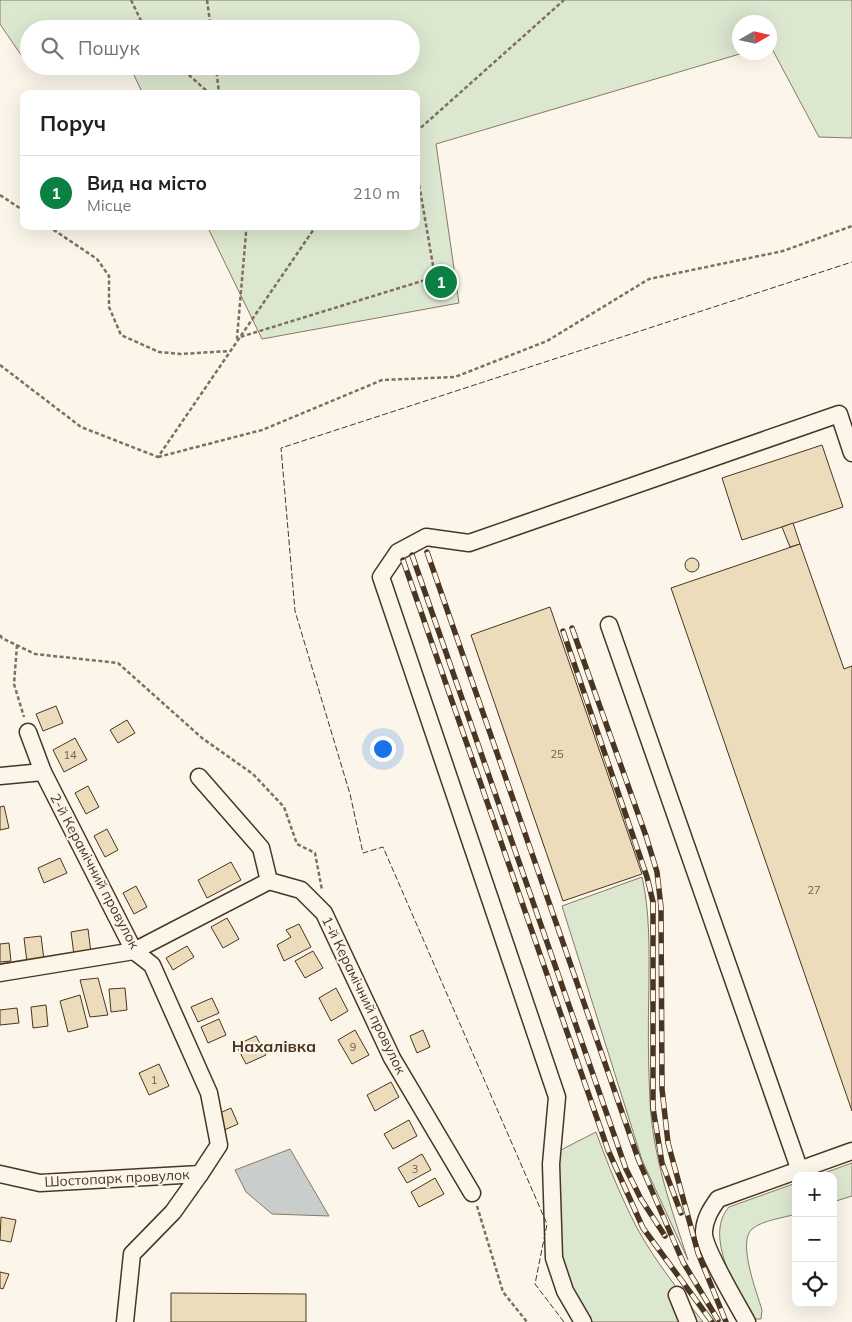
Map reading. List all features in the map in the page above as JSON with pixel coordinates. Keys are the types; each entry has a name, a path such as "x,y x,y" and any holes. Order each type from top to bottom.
{"street":[{"path":"583,1322 565,1291 554,1258 551,1164 556,1097 381,577 398,552 426,537 469,544 839,414 852,453"},
{"path":"608,625 800,1170"},
{"name":"2-й Керамічний провулок","path":"28,732 43,772 134,951 152,965 209,1092 219,1145"},
{"path":"0,776 43,772"},
{"path":"0,973 134,951 269,881 261,848 199,777"},
{"name":"1-й Керамічний провулок","path":"269,881 301,890 324,913 392,1058 472,1192"},
{"name":"Шостопарк провулок","path":"0,1174 40,1183 200,1174 219,1145"},
{"path":"747,1322 711,1253 704,1233 708,1215 718,1199 852,1151"},
{"path":"125,1322 132,1254 173,1212 200,1174"},
{"path":"677,1295 688,1322"}],"path":[{"path":"131,0 141,20"},
{"path":"207,0 210,20"},
{"path":"420,128 564,0"},
{"path":"190,75 206,90"},
{"path":"217,75 219,90"},
{"path":"237,338 435,277 420,190"},
{"path":"0,195 20,208"},
{"path":"0,365 81,427 158,457 262,430 382,380 455,377 547,341 649,279 783,251 852,226"},
{"path":"54,230 98,259 109,276 109,307 122,335 159,352 181,354 229,351"},
{"path":"237,338 245,230"},
{"path":"158,457 237,338 313,230"},
{"path":"0,635 2,638 35,654 118,662 202,738 253,774 284,807 297,844 315,853 321,878 324,913"},
{"path":"17,646 14,684 28,732"},
{"path":"472,1192 503,1292 527,1322"}],"green space":[{"path":"0,0 852,0 852,138 819,137 777,58 777,15 732,15 732,56 436,144 459,303 262,339 209,230 420,230 420,90 141,90 134,75 420,75 420,20 20,20 20,54 0,24"},
{"path":"642,877 648,930 649,1057 652,1122 664,1182 688,1260 642,1160 562,906"},
{"path":"596,1132 615,1181 637,1228 660,1264 703,1322 588,1322 563,1278 557,1152"},
{"path":"852,1163 852,1196 837,1201 837,1172 827,1172"},
{"path":"792,1184 792,1215 762,1223 752,1229 748,1236 747,1256 762,1310 761,1319 752,1319 732,1279 721,1248 720,1233 722,1219 729,1207"}],"shaded area":[{"path":"290,1149 329,1216 272,1214 246,1192 235,1170"}],"building":[{"path":"822,445 843,507 742,540 722,478"},
{"path":"793,523 800,544 790,547 782,527"},
{"path":"800,544 844,669 852,666 852,1111 671,588"},
{"path":"689,558 695,558 699,565 695,572 689,572 685,568 685,562"},
{"path":"550,607 642,874 563,901 471,635"},
{"path":"56,706 63,723 43,731 36,714"},
{"path":"127,720 135,733 118,743 110,730"},
{"path":"75,738 87,760 64,772 53,750"},
{"path":"88,786 99,807 86,814 75,793"},
{"path":"4,806 9,828 0,830 0,807"},
{"path":"107,829 118,850 105,857 94,836"},
{"path":"60,858 67,873 44,883 38,868"},
{"path":"231,862 241,880 207,898 198,880"},
{"path":"136,886 147,907 134,914 123,893"},
{"path":"227,918 239,939 223,948 211,927"},
{"path":"299,924 311,947 284,961 277,945 291,937 286,930"},
{"path":"88,929 91,953 74,955 71,932"},
{"path":"41,936 44,960 27,962 24,938"},
{"path":"9,943 11,961 0,962 0,944"},
{"path":"187,946 194,957 173,970 166,958"},
{"path":"313,951 323,968 305,978 295,961"},
{"path":"98,978 108,1015 90,1017 80,980"},
{"path":"125,988 127,1010 111,1012 109,989"},
{"path":"336,988 348,1011 331,1021 319,998"},
{"path":"80,995 88,1027 68,1032 60,1001"},
{"path":"212,998 219,1013 198,1022 191,1007"},
{"path":"46,1005 48,1026 33,1028 31,1007"},
{"path":"17,1008 19,1023 0,1025 0,1010"},
{"path":"219,1019 226,1035 208,1043 201,1027"},
{"path":"355,1030 369,1055 352,1064 338,1040"},
{"path":"423,1030 430,1047 417,1053 410,1036"},
{"path":"256,1036 266,1055 246,1064 236,1045"},
{"path":"159,1064 169,1086 149,1095 139,1073"},
{"path":"391,1082 399,1097 375,1111 367,1095"},
{"path":"231,1108 238,1124 222,1131 215,1115"},
{"path":"409,1120 417,1136 393,1149 384,1134"},
{"path":"422,1154 431,1170 407,1183 398,1168"},
{"path":"435,1178 444,1194 419,1207 411,1192"},
{"path":"1,1217 16,1220 11,1242 0,1240"},
{"path":"0,1272 9,1274 3,1289 0,1288"},
{"path":"171,1293 306,1294 306,1322 171,1322"}],"railway":[{"path":"427,552 639,1161 683,1262 718,1320"},
{"path":"412,555 626,1169 641,1199 665,1236"},
{"path":"403,560 608,1150 643,1228 712,1322"},
{"path":"572,628 657,872 661,907 662,1089 668,1143 698,1253 726,1322"},
{"path":"563,631 647,877 653,902 653,1108 662,1163 681,1213"}],"fence":[{"path":"564,1322 535,1284 547,1224 383,847 363,853 350,794 295,611 281,448 852,262"}],"place":[{"name":"Вид на місто","path":"441,282"}],"district":[{"name":"Нахалівка","path":"274,1046"}]}
